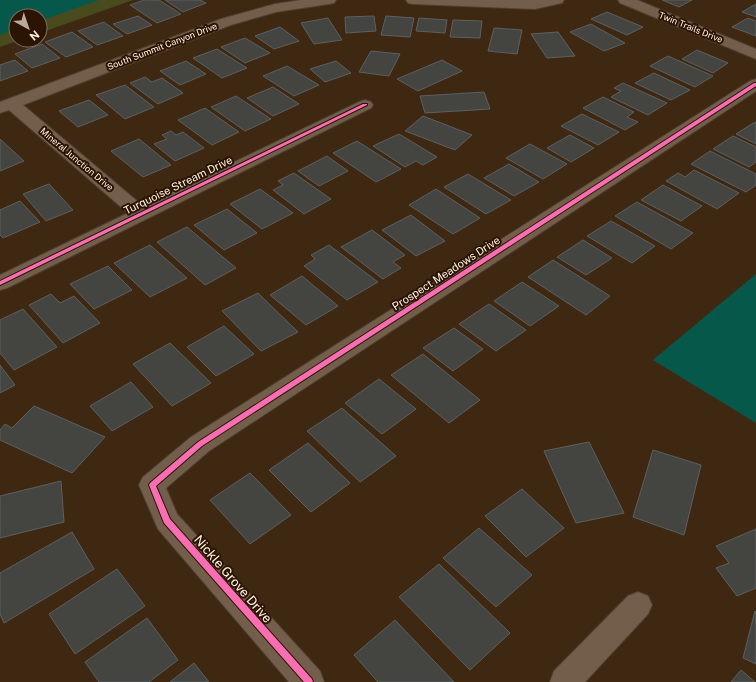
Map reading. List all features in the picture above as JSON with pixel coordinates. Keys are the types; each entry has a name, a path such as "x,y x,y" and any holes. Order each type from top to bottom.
{"street":[{"name":"South Summit Canyon Drive","path":"6,106 226,22 275,8 329,0"},
{"path":"413,0 535,5 557,0"},
{"name":"Twin Trails Drive","path":"625,0 756,54"},
{"name":"Prospect Meadows Drive","path":"152,485 200,444 756,84"},
{"name":"Turquoise Stream Drive","path":"0,283 365,105"},
{"name":"Mineral Junction Drive","path":"6,106 141,214"},
{"name":"Nickle Grove Drive","path":"152,485 167,521 309,682"},
{"path":"565,682 638,605"}],"green space":[{"path":"0,0 133,0 48,30 48,8 8,8 8,44 0,47"}],"water":[{"path":"0,0 99,0 48,18 48,8 8,8 8,32 0,35"},
{"path":"756,274 756,423 653,360"}],"building":[{"path":"144,0 159,0 181,14 157,23 130,5"},
{"path":"165,0 200,0 206,3 183,12"},
{"path":"662,0 692,0 679,7"},
{"path":"756,4 756,17 742,12"},
{"path":"607,12 643,27 627,35 591,19"},
{"path":"138,16 152,25 127,34 113,24"},
{"path":"374,16 376,31 346,33 345,17"},
{"path":"386,16 414,18 410,37 381,35"},
{"path":"328,18 342,40 314,44 301,23"},
{"path":"419,18 447,20 445,33 416,31"},
{"path":"748,18 756,21 756,36 732,27"},
{"path":"453,20 482,21 480,38 450,37"},
{"path":"104,22 123,36 97,45 78,31"},
{"path":"591,24 625,43 604,51 570,32"},
{"path":"280,27 299,41 274,49 255,36"},
{"path":"494,28 522,30 517,54 488,51"},
{"path":"72,32 93,47 66,57 48,44 48,41"},
{"path":"558,32 575,56 547,58 531,34"},
{"path":"245,38 270,53 245,63 221,47"},
{"path":"31,48 47,48 60,58 32,68 15,54"},
{"path":"217,49 247,68 222,78 193,58"},
{"path":"697,50 728,63 713,73 682,59"},
{"path":"371,51 400,54 389,76 359,72"},
{"path":"668,56 713,76 695,87 650,66"},
{"path":"15,60 28,71 0,81 0,65"},
{"path":"442,60 462,71 418,91 397,79"},
{"path":"186,61 206,74 180,85 160,71"},
{"path":"336,61 351,73 325,82 310,69"},
{"path":"287,66 319,85 294,96 263,76"},
{"path":"654,73 690,90 671,100 635,83"},
{"path":"145,77 152,82 162,78 183,93 158,104 130,83"},
{"path":"623,83 667,103 648,115 611,97 621,91 614,88"},
{"path":"125,85 154,107 125,119 96,95"},
{"path":"273,87 299,104 273,116 247,98"},
{"path":"484,92 490,109 425,113 420,96"},
{"path":"236,96 271,119 245,131 211,107"},
{"path":"603,97 634,112 627,117 638,122 625,130 583,108"},
{"path":"89,100 108,115 78,127 59,111"},
{"path":"205,108 239,132 212,145 178,120"},
{"path":"582,114 619,132 598,145 561,126"},
{"path":"423,116 472,135 455,150 405,131"},
{"path":"755,122 756,144 736,134"},
{"path":"171,131 176,135 183,132 204,148 175,161 154,144 167,139 162,135"},
{"path":"399,134 437,157 423,165 416,161 405,167 373,146"},
{"path":"570,135 594,148 571,162 547,148"},
{"path":"733,136 756,147 756,162 749,167 713,149"},
{"path":"0,139 24,161 0,171"},
{"path":"139,139 171,165 143,177 111,151"},
{"path":"357,141 401,169 376,182 333,153"},
{"path":"530,144 567,164 543,179 506,158"},
{"path":"710,151 756,174 756,185 746,192 691,164"},
{"path":"327,156 348,171 319,186 298,171"},
{"path":"509,164 539,182 514,196 484,178"},
{"path":"694,170 739,193 717,209 666,181 678,173 685,177"},
{"path":"294,173 331,199 304,214 273,190 283,185 278,181"},
{"path":"468,174 511,200 486,214 444,187"},
{"path":"49,184 73,210 46,221 23,194"},
{"path":"663,185 702,206 681,221 641,200"},
{"path":"260,189 293,213 262,229 230,204"},
{"path":"436,189 480,218 453,234 409,205"},
{"path":"20,201 40,222 3,238 0,235 0,210"},
{"path":"637,202 693,233 671,249 615,216"},
{"path":"227,209 257,233 224,250 194,225"},
{"path":"411,215 445,241 416,256 382,230"},
{"path":"611,221 655,246 632,263 587,236"},
{"path":"187,227 236,268 205,285 157,242"},
{"path":"372,230 405,255 393,262 401,268 383,279 341,247"},
{"path":"583,240 612,258 586,275 557,257"},
{"path":"150,245 187,278 150,297 114,263"},
{"path":"329,245 378,282 347,300 304,266 315,259 311,255"},
{"path":"553,260 610,296 586,315 528,277"},
{"path":"108,266 132,290 94,309 70,284"},
{"path":"302,276 338,306 306,325 270,295"},
{"path":"522,282 559,306 530,326 494,301"},
{"path":"258,293 298,332 261,351 222,311"},
{"path":"51,294 60,303 74,296 100,323 63,343 29,305"},
{"path":"489,304 526,330 496,351 459,324"},
{"path":"23,309 57,347 14,370 0,353 0,320"},
{"path":"224,326 254,354 216,376 187,347"},
{"path":"454,328 483,349 453,371 423,348"},
{"path":"170,343 211,383 172,406 133,364"},
{"path":"423,354 480,400 449,423 391,375"},
{"path":"0,365 15,385 0,393"},
{"path":"379,379 416,409 382,434 345,403"},
{"path":"131,382 153,407 112,431 90,406"},
{"path":"34,406 105,437 72,473 0,440 0,430 5,424 12,428"},
{"path":"342,408 396,456 360,482 307,431"},
{"path":"589,442 624,513 576,523 544,451"},
{"path":"308,443 350,483 311,512 269,470"},
{"path":"653,450 701,465 684,535 633,517"},
{"path":"250,473 291,515 250,544 210,500"},
{"path":"61,481 64,522 0,538 0,496"},
{"path":"522,489 564,528 526,557 485,516"},
{"path":"479,528 532,575 496,607 443,558"},
{"path":"756,529 756,588 737,596 716,568 729,563 716,546"},
{"path":"72,532 94,569 4,623 0,614 0,573"},
{"path":"439,564 510,633 470,670 399,597"},
{"path":"117,569 145,606 75,654 49,614"},
{"path":"755,611 756,612 756,664 743,658"},
{"path":"147,618 178,660 149,682 99,682 85,662"},
{"path":"395,620 454,682 378,682 354,655"},
{"path":"194,663 209,682 170,682"},
{"path":"741,670 755,682 731,682"}],"cycle path":[{"path":"309,682 167,521 152,485 200,444 756,84"},
{"path":"0,283 365,105"}]}
